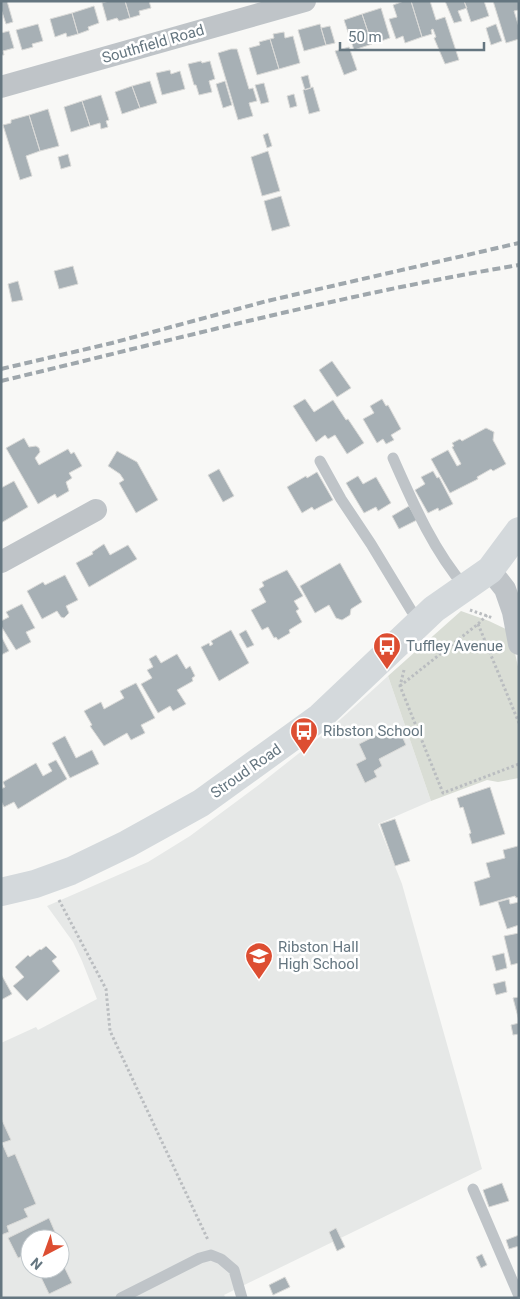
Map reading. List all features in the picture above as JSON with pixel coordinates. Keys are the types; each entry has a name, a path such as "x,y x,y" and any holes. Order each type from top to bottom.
{"main road":[{"name":"Stroud Road","path":"1,892 49,880 127,844 201,803 320,717 445,600 467,599 519,531"}],"street":[{"name":"Southfield Road","path":"1,87 305,1"},
{"path":"1,562 96,510"},
{"path":"490,570 505,588 513,612 517,638"}],"lane":[{"path":"393,458 418,513 467,599"},
{"path":"320,461 341,499 411,610 421,621"},
{"path":"473,1189 519,1296"},
{"path":"121,1298 200,1258 211,1255 221,1259 234,1270 242,1298"}],"path":[{"path":"467,599 486,615 499,621 504,636 517,638"},
{"path":"486,615 478,624 400,686 444,793 519,764"},
{"path":"478,624 519,724"},
{"path":"49,880 106,989 110,1031 210,1244 211,1255"}],"shaded area":[{"path":"461,611 510,631 519,671 519,778 498,782 487,780 431,801 388,676"},
{"name":"Ribston Hall High School","path":"388,676 431,801 378,824 402,884 482,1169 224,1295 226,1298 1,1298 1,1043 36,1027 38,1030 97,999 73,942 47,906 148,862 190,836 331,728"}],"building":[{"path":"1,1 7,1 13,22 6,24 1,9"},
{"path":"125,1 130,18 119,21 117,18 107,21 102,3"},
{"path":"125,1 149,1 151,8 139,11 140,15 130,18"},
{"path":"404,1 411,1 422,37 405,43 403,36 396,39 389,19 397,17 393,5"},
{"path":"411,1 430,1 436,20 445,17 459,60 445,64 434,38 436,37 433,29 431,30 432,34 422,37"},
{"path":"445,1 464,1 467,8 458,11 462,21 454,23"},
{"path":"464,1 484,1 489,16 471,22"},
{"path":"493,1 519,1 519,10 514,11 519,27 519,39 506,43"},
{"path":"94,6 99,23 88,27 89,30 78,34 72,13"},
{"path":"381,8 390,38 381,41 379,35 370,38 362,14"},
{"path":"72,13 78,34 67,37 66,33 55,37 50,19"},
{"path":"362,14 372,44 354,50 344,20"},
{"path":"38,24 43,41 32,44 33,47 22,50 16,30"},
{"path":"320,24 326,45 304,51 298,30"},
{"path":"496,24 502,41 491,45 486,28"},
{"path":"330,26 335,43 326,45 321,28"},
{"path":"9,31 14,48 3,51 4,55 1,55 1,33"},
{"path":"284,32 285,38 293,36 300,63 279,69 270,39 274,38 273,34"},
{"path":"270,39 279,69 257,75 249,48 260,45 259,42"},
{"path":"349,47 357,70 344,75 335,51"},
{"path":"237,49 249,89 253,88 257,101 249,103 253,116 238,120 218,53"},
{"path":"201,61 202,63 210,61 215,79 209,81 212,92 199,95 188,64"},
{"path":"170,70 171,74 180,71 185,89 162,95 156,73"},
{"path":"308,75 311,88 305,90 301,77"},
{"path":"150,81 157,103 140,108 132,86"},
{"path":"225,81 232,105 223,108 216,84"},
{"path":"264,83 269,102 261,104 255,85"},
{"path":"132,86 140,108 122,114 115,92"},
{"path":"313,87 320,111 309,114 303,90"},
{"path":"294,94 297,106 290,108 287,96"},
{"path":"101,95 109,120 106,121 108,127 101,129 100,123 90,126 82,101"},
{"path":"82,101 90,126 71,132 64,107"},
{"path":"48,109 59,146 40,151 29,115"},
{"path":"29,115 40,151 26,156 32,176 20,180 3,125 11,123 11,120"},
{"path":"268,133 272,146 267,148 263,135"},
{"path":"268,151 280,191 262,196 251,157"},
{"path":"68,154 71,166 61,169 58,157"},
{"path":"281,196 290,226 272,231 264,201"},
{"path":"73,266 78,284 59,289 54,271"},
{"path":"18,281 23,300 12,302 8,284"},
{"path":"332,361 351,388 337,397 319,370"},
{"path":"305,399 314,412 333,400 364,443 347,454 335,435 328,439 325,435 316,442 293,406"},
{"path":"382,399 386,406 388,405 401,429 391,435 394,440 386,444 383,439 377,443 363,419 374,413 370,406"},
{"path":"486,428 494,432 493,440 506,464 493,471 491,469 477,477 478,479 450,493 431,459 448,450 457,466 461,464 452,447 454,446 452,443 460,439 462,441"},
{"path":"24,438 29,447 36,446 39,448 40,452 35,458 39,465 68,449 71,454 74,452 82,466 69,473 72,478 66,482 69,491 57,498 55,494 38,504 6,448"},
{"path":"117,451 137,462 158,500 136,513 119,483 124,480 120,474 108,466"},
{"path":"219,469 234,496 223,502 208,475"},
{"path":"433,471 437,478 439,477 453,504 439,511 438,508 428,513 415,490 425,484 421,477"},
{"path":"317,472 333,500 314,510 312,507 302,513 287,487"},
{"path":"358,476 363,484 376,477 391,503 378,511 376,507 364,513 346,483"},
{"path":"14,481 28,507 1,523 1,488"},
{"path":"409,506 417,520 399,529 392,516"},
{"path":"104,544 110,555 128,545 137,559 89,587 76,563 93,554 92,552"},
{"path":"340,563 362,602 351,609 350,615 342,620 336,618 329,605 315,613 300,586"},
{"path":"287,570 303,596 294,601 299,609 296,611 302,622 289,630 290,633 278,640 276,637 274,638 268,627 262,630 251,610 266,602 259,589 264,586 262,582"},
{"path":"65,575 78,600 66,606 69,613 64,618 57,611 42,619 27,591 43,582 45,585"},
{"path":"22,604 35,628 26,632 31,642 16,650 1,626 1,621 9,617 6,612"},
{"path":"231,630 249,663 219,681 201,647 209,643 210,646 213,644 211,641"},
{"path":"246,630 254,645 247,648 239,634"},
{"path":"1,636 9,651 1,655"},
{"path":"177,654 186,669 190,666 195,676 192,678 193,681 177,690 186,704 173,711 170,706 158,713 141,684 152,678 147,670 153,667 149,659 156,655 161,663"},
{"path":"136,683 155,718 141,725 145,733 131,740 127,733 104,746 90,726 92,725 84,711 101,702 104,709 124,698 120,691"},
{"path":"397,725 406,745 379,759 382,766 374,771 377,777 365,783 356,764 366,759 359,744"},
{"path":"65,736 76,758 92,750 99,764 70,778 52,743"},
{"path":"56,760 67,779 18,809 14,802 4,807 1,801 1,789 5,787 3,782 36,763 43,776 52,771 48,764"},
{"path":"490,787 505,834 472,844 469,834 471,833 463,807 460,808 457,798"},
{"path":"395,819 410,861 395,866 380,824"},
{"path":"518,846 519,897 516,898 515,896 480,906 474,882 490,877 486,863 505,858 503,850"},
{"path":"509,899 510,904 519,902 519,925 507,929 498,902"},
{"path":"519,933 519,963 511,965 504,936"},
{"path":"46,946 57,957 52,961 60,971 27,1001 13,986 24,977 15,967 28,955 30,957"},
{"path":"504,953 507,968 496,971 492,956"},
{"path":"1,974 12,994 1,1000"},
{"path":"505,981 507,992 496,995 493,984"},
{"path":"519,997 519,1021 513,998"},
{"path":"519,1023 519,1034 513,1035 511,1025"},
{"path":"1,1118 11,1140 2,1143 8,1157 15,1154 36,1204 24,1209 28,1217 7,1226 9,1232 1,1235"},
{"path":"502,1183 509,1201 489,1207 483,1190"},
{"path":"49,1218 54,1229 26,1229"},
{"path":"336,1228 345,1247 337,1251 329,1232"},
{"path":"20,1232 20,1257 18,1258 8,1238"},
{"path":"519,1235 519,1246 509,1249 506,1240"},
{"path":"482,1254 487,1265 481,1268 476,1257"},
{"path":"285,1277 290,1287 273,1295 269,1285"},
{"path":"42,1279 70,1279 72,1283 49,1294"}],"railway":[{"path":"1,369 112,343 267,301 519,243"},
{"path":"1,381 324,304 519,265"}],"place":[{"name":"Tuffley Avenue","path":"387,670"},
{"name":"Ribston School","path":"304,755"},
{"name":"Ribston Hall High School","path":"259,980"}]}
